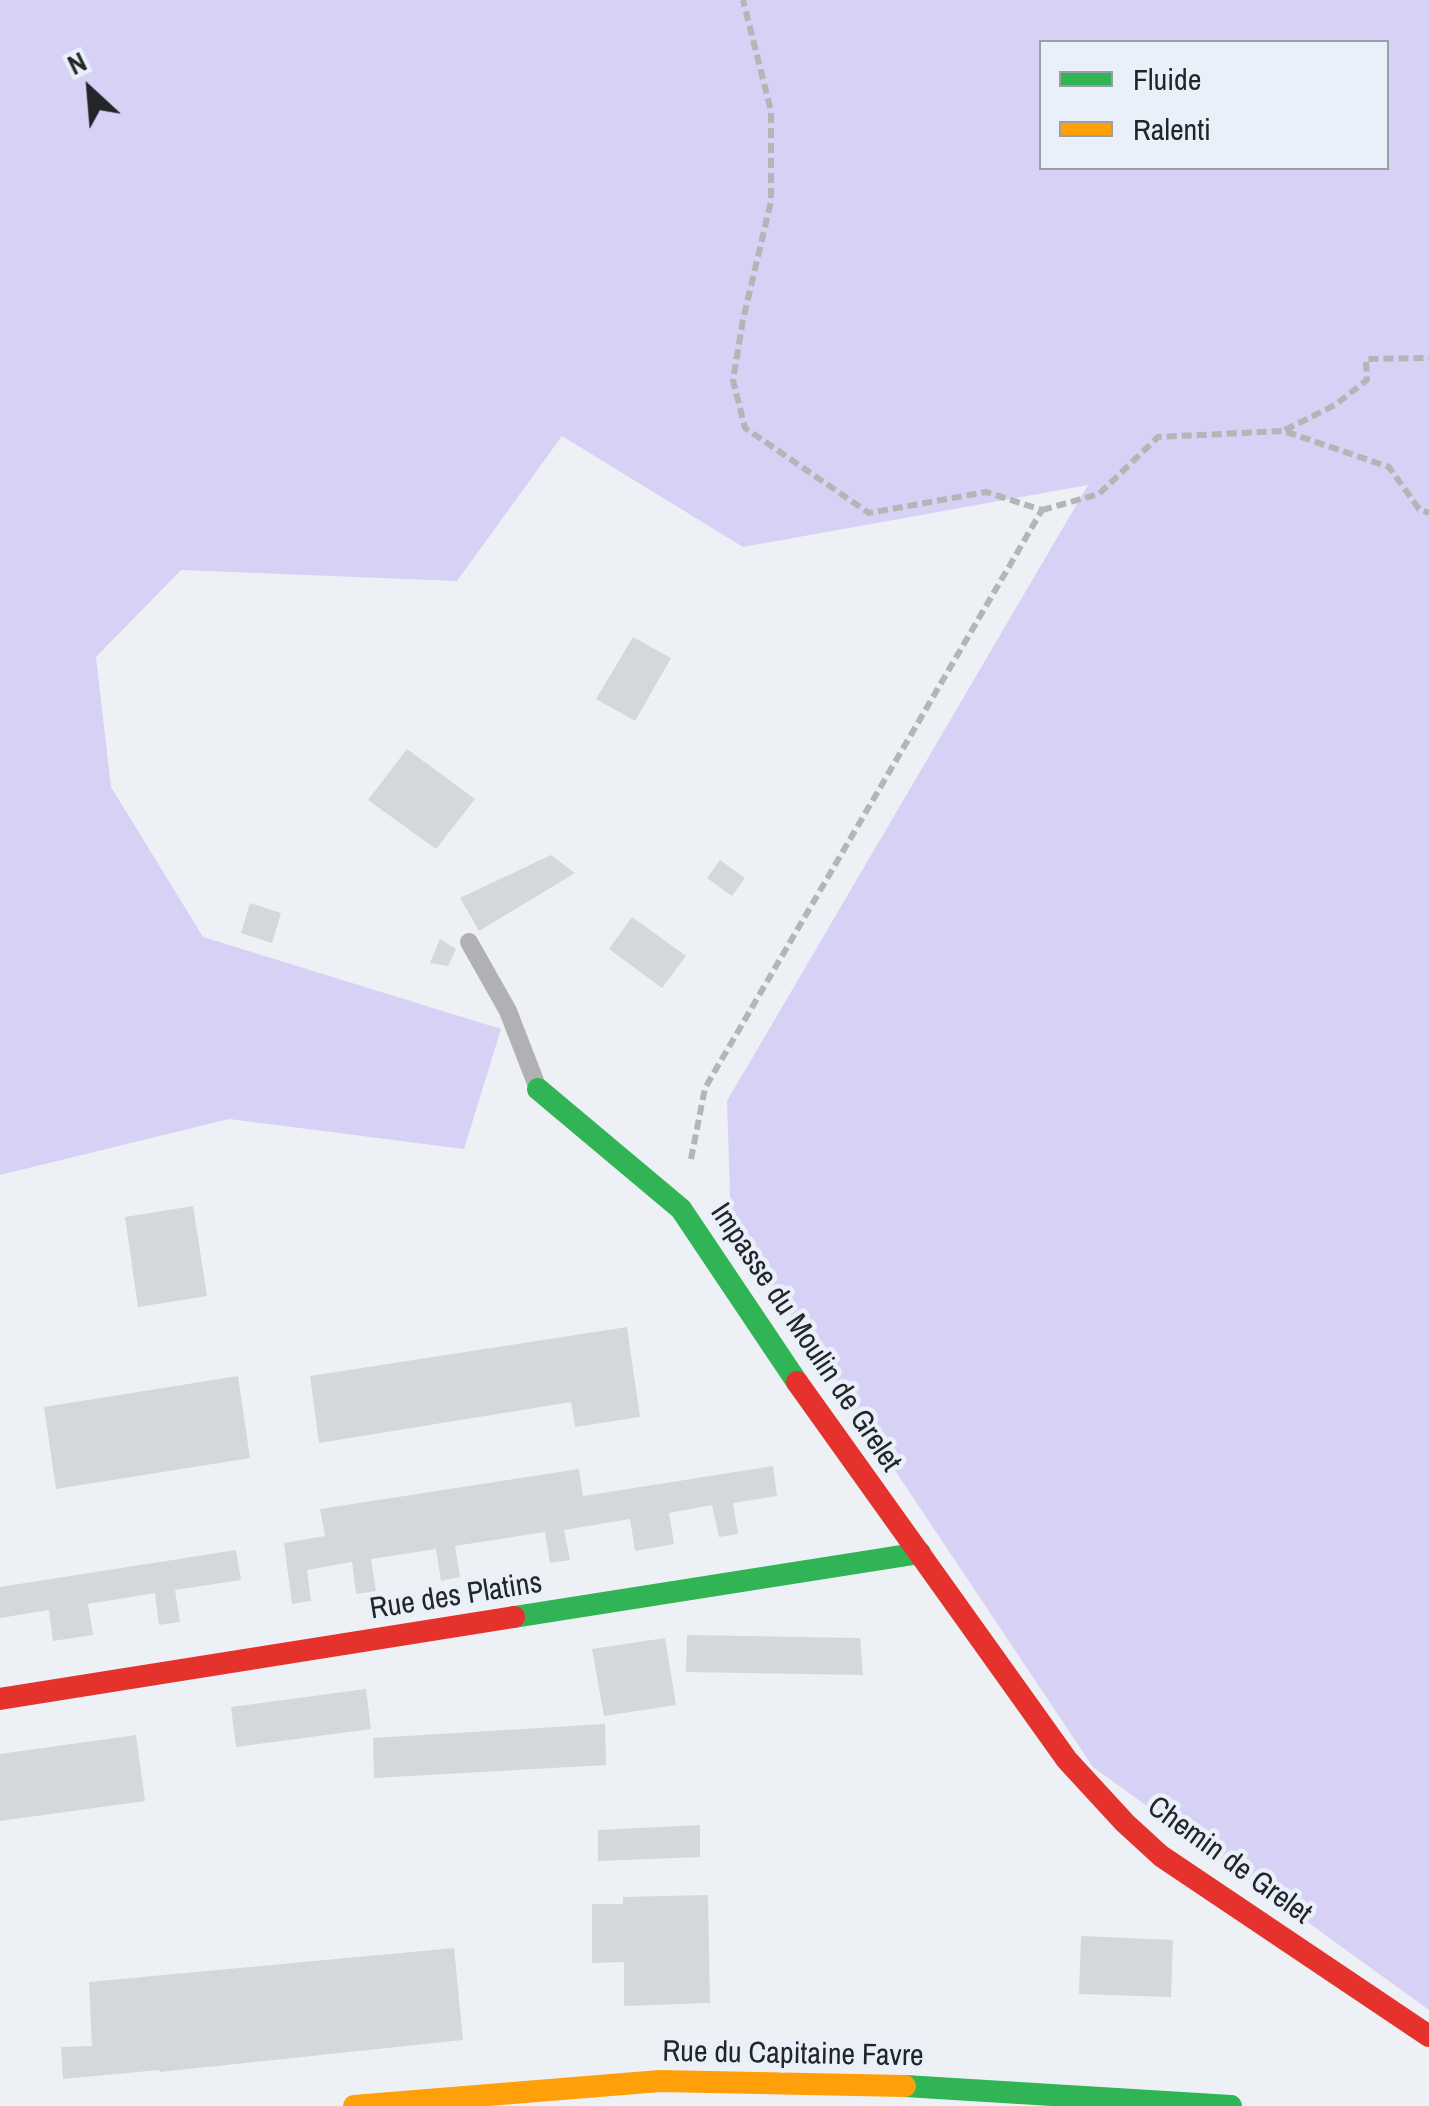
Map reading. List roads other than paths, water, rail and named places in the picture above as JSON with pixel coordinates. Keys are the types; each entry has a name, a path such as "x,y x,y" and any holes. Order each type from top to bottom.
{"street":[{"name":"Impasse du Moulin de Grelet","path":"538,1089 680,1209 838,1443 920,1553"},
{"name":"Rue des Platins","path":"0,1699 920,1553"},
{"name":"Chemin de Grelet","path":"920,1553 1067,1760 1125,1823 1161,1856 1429,2036"},
{"name":"Rue du Capitaine Favre","path":"354,2106 660,2082 868,2084 1231,2106"}],"lane":[{"path":"469,942 508,1011 538,1089"}]}
